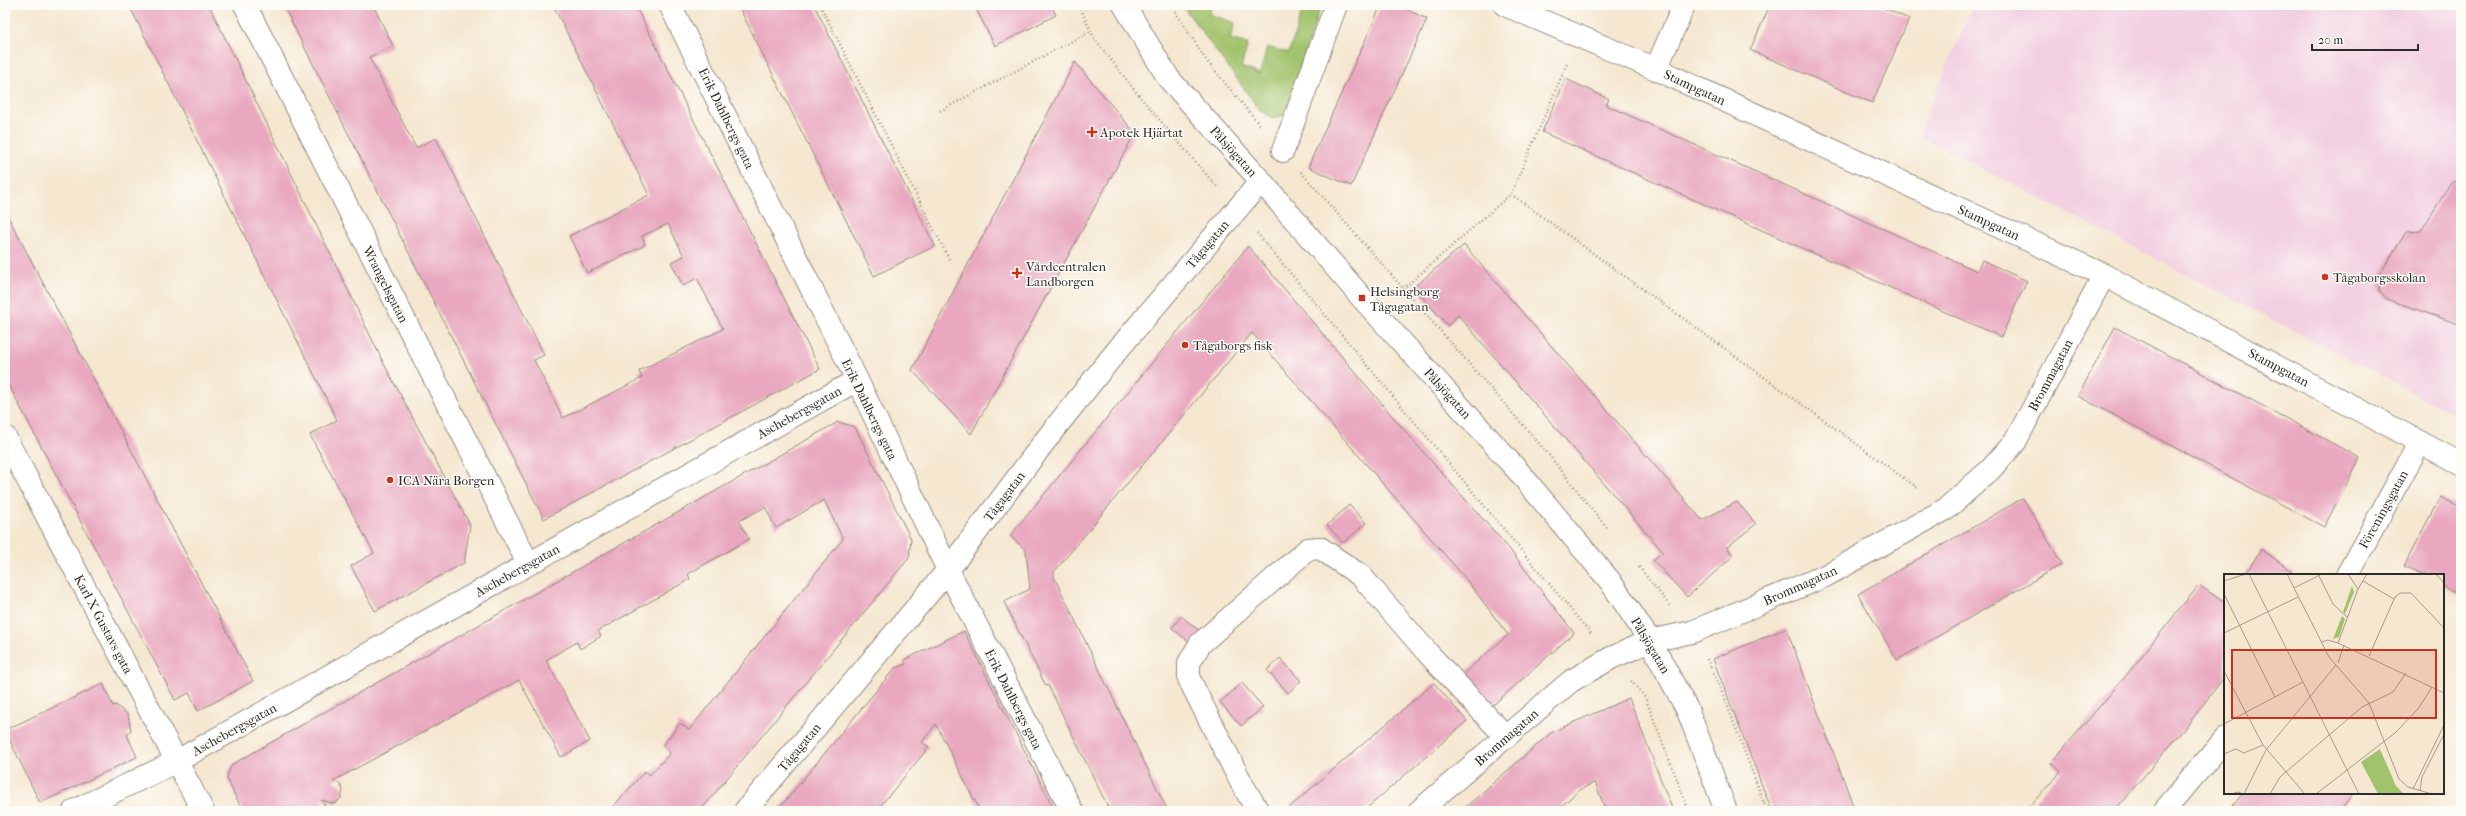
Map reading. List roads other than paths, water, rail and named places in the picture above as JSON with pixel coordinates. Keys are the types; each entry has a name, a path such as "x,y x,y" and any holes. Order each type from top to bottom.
{"street":[{"name":"Wrangelsgatan","path":"245,5 528,563"},
{"name":"Erik Dahlbergs gata","path":"670,5 857,380 948,570 1072,811"},
{"name":"Pålsjögatan","path":"1124,5 1169,79 1261,181 1362,298 1518,471 1610,581 1650,641 1688,711 1726,811"},
{"path":"1283,151 1336,5"},
{"name":"Stampgatan","path":"1505,5 1656,69 2104,275 2461,464"},
{"path":"1656,69 1684,5"},
{"name":"Tågagatan","path":"745,811 948,570 1051,433 1261,181"},
{"name":"Brommagatan","path":"1419,811 1571,681 1611,658 1650,641 1692,632 1825,576 1946,509 1990,470 2015,442 2104,275"},
{"name":"Aschebergsgatan","path":"74,811 177,761 857,380"},
{"name":"Karl X Gustavs gata","path":"5,438 203,811"},
{"name":"Föreningsgatan","path":"2348,574 2420,442"},
{"path":"1258,811 1242,784 1189,679 1189,663 1200,644 1308,548 1320,548 1360,576 1426,651 1506,737"},
{"path":"2164,811 2224,740"}],"place":[{"name":"Apotek Hjärtat","path":"1092,132"},
{"name":"Vårdcentralen Landborgen","path":"1017,273"},
{"name":"Tågaborgsskolan","path":"2325,277"},
{"name":"Helsingborg Tågagatan","path":"1362,298"},
{"name":"Tågaborgs fisk","path":"1185,345"},
{"name":"ICA Nära Borgen","path":"390,480"}]}
